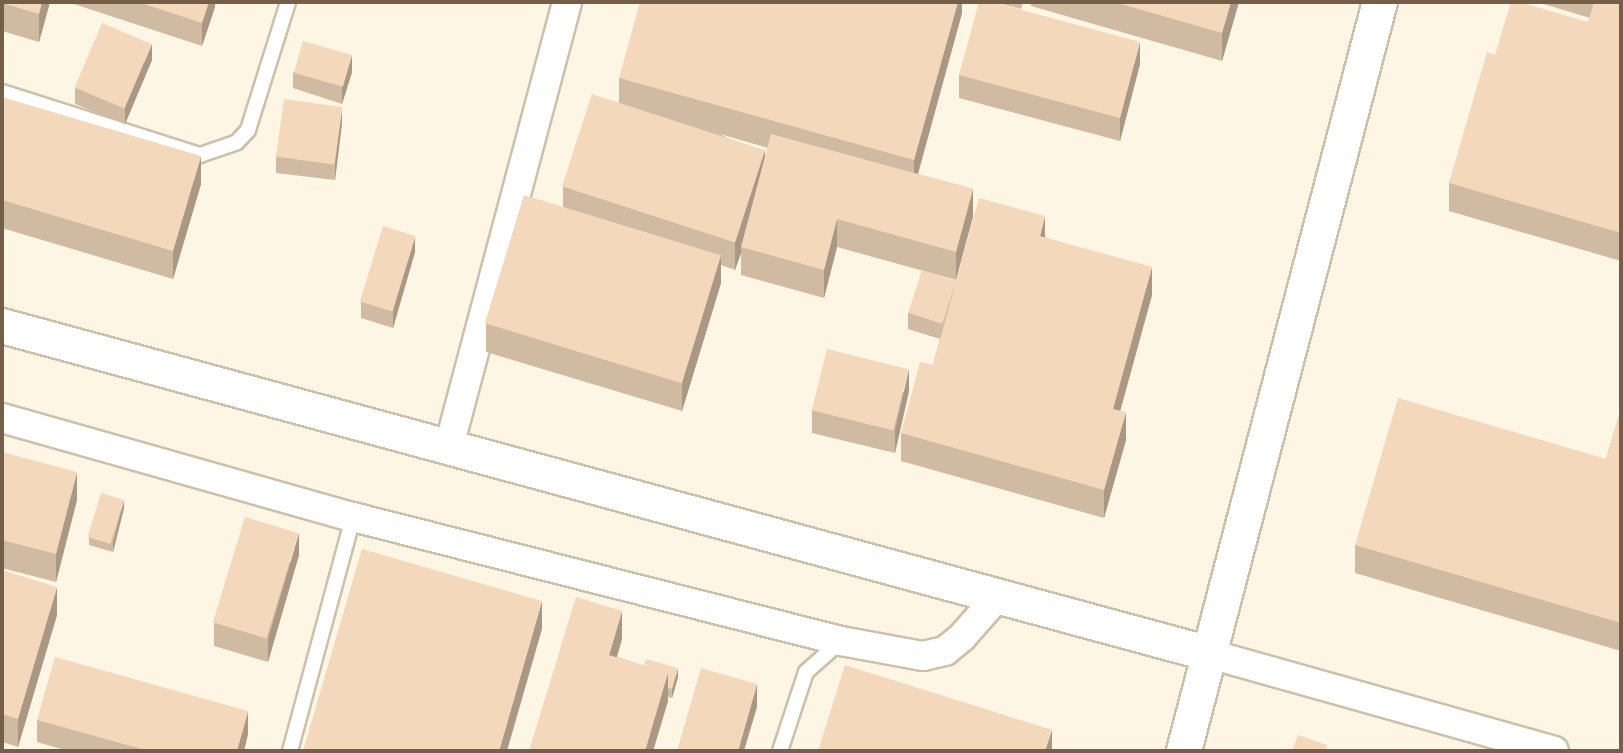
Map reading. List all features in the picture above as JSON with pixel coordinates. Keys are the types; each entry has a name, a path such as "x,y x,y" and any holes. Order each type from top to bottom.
{"street":[{"path":"449,446 567,2"},
{"path":"1184,751 1380,2"},
{"path":"2,326 999,595 1554,751"},
{"path":"2,418 353,517 841,641 923,656 945,651 962,637 999,595"}],"lane":[{"path":"2,92 200,155 237,142 248,130 288,2"},
{"path":"290,751 353,517"},
{"path":"780,751 806,672 841,641"}],"building":[{"path":"2,2 42,2 39,14"},
{"path":"138,2 209,2 202,23"},
{"path":"640,2 958,2 914,160 619,78"},
{"path":"979,2 992,2 1140,42 1120,118 959,75"},
{"path":"1114,2 1231,2 1222,33"},
{"path":"1511,2 1588,22 1594,2 1621,2 1621,233 1449,183 1487,52 1495,55"},
{"path":"102,23 152,44 124,109 75,87"},
{"path":"303,41 352,55 343,87 294,73"},
{"path":"592,94 765,150 735,242 562,186"},
{"path":"2,97 201,156 173,251 2,200"},
{"path":"284,99 342,107 334,165 276,156"},
{"path":"771,134 973,189 956,252 837,219 824,270 741,247"},
{"path":"524,195 721,255 682,383 485,323"},
{"path":"979,198 1045,216 1040,236 1152,267 1113,409 1126,412 1104,490 901,433 920,362 933,365"},
{"path":"383,226 416,236 392,311 360,302"},
{"path":"922,270 956,281 942,324 908,313"},
{"path":"827,349 909,369 893,430 812,410"},
{"path":"1398,398 1606,459 1621,409 1621,623 1355,545"},
{"path":"2,452 77,472 56,554 2,540"},
{"path":"101,493 124,500 111,544 88,537"},
{"path":"245,517 299,533 266,639 213,622"},
{"path":"362,549 542,601 499,751 303,751"},
{"path":"2,570 57,587 18,719 2,714"},
{"path":"576,597 622,611 609,655 668,673 645,751 529,751"},
{"path":"55,657 248,711 237,751 149,751 37,720"},
{"path":"646,659 678,668 672,689 668,688 668,673 644,666"},
{"path":"845,665 1052,730 1045,751 818,751"},
{"path":"701,668 757,684 738,751 677,751"},
{"path":"1298,735 1327,745 1325,751 1292,751"}]}
